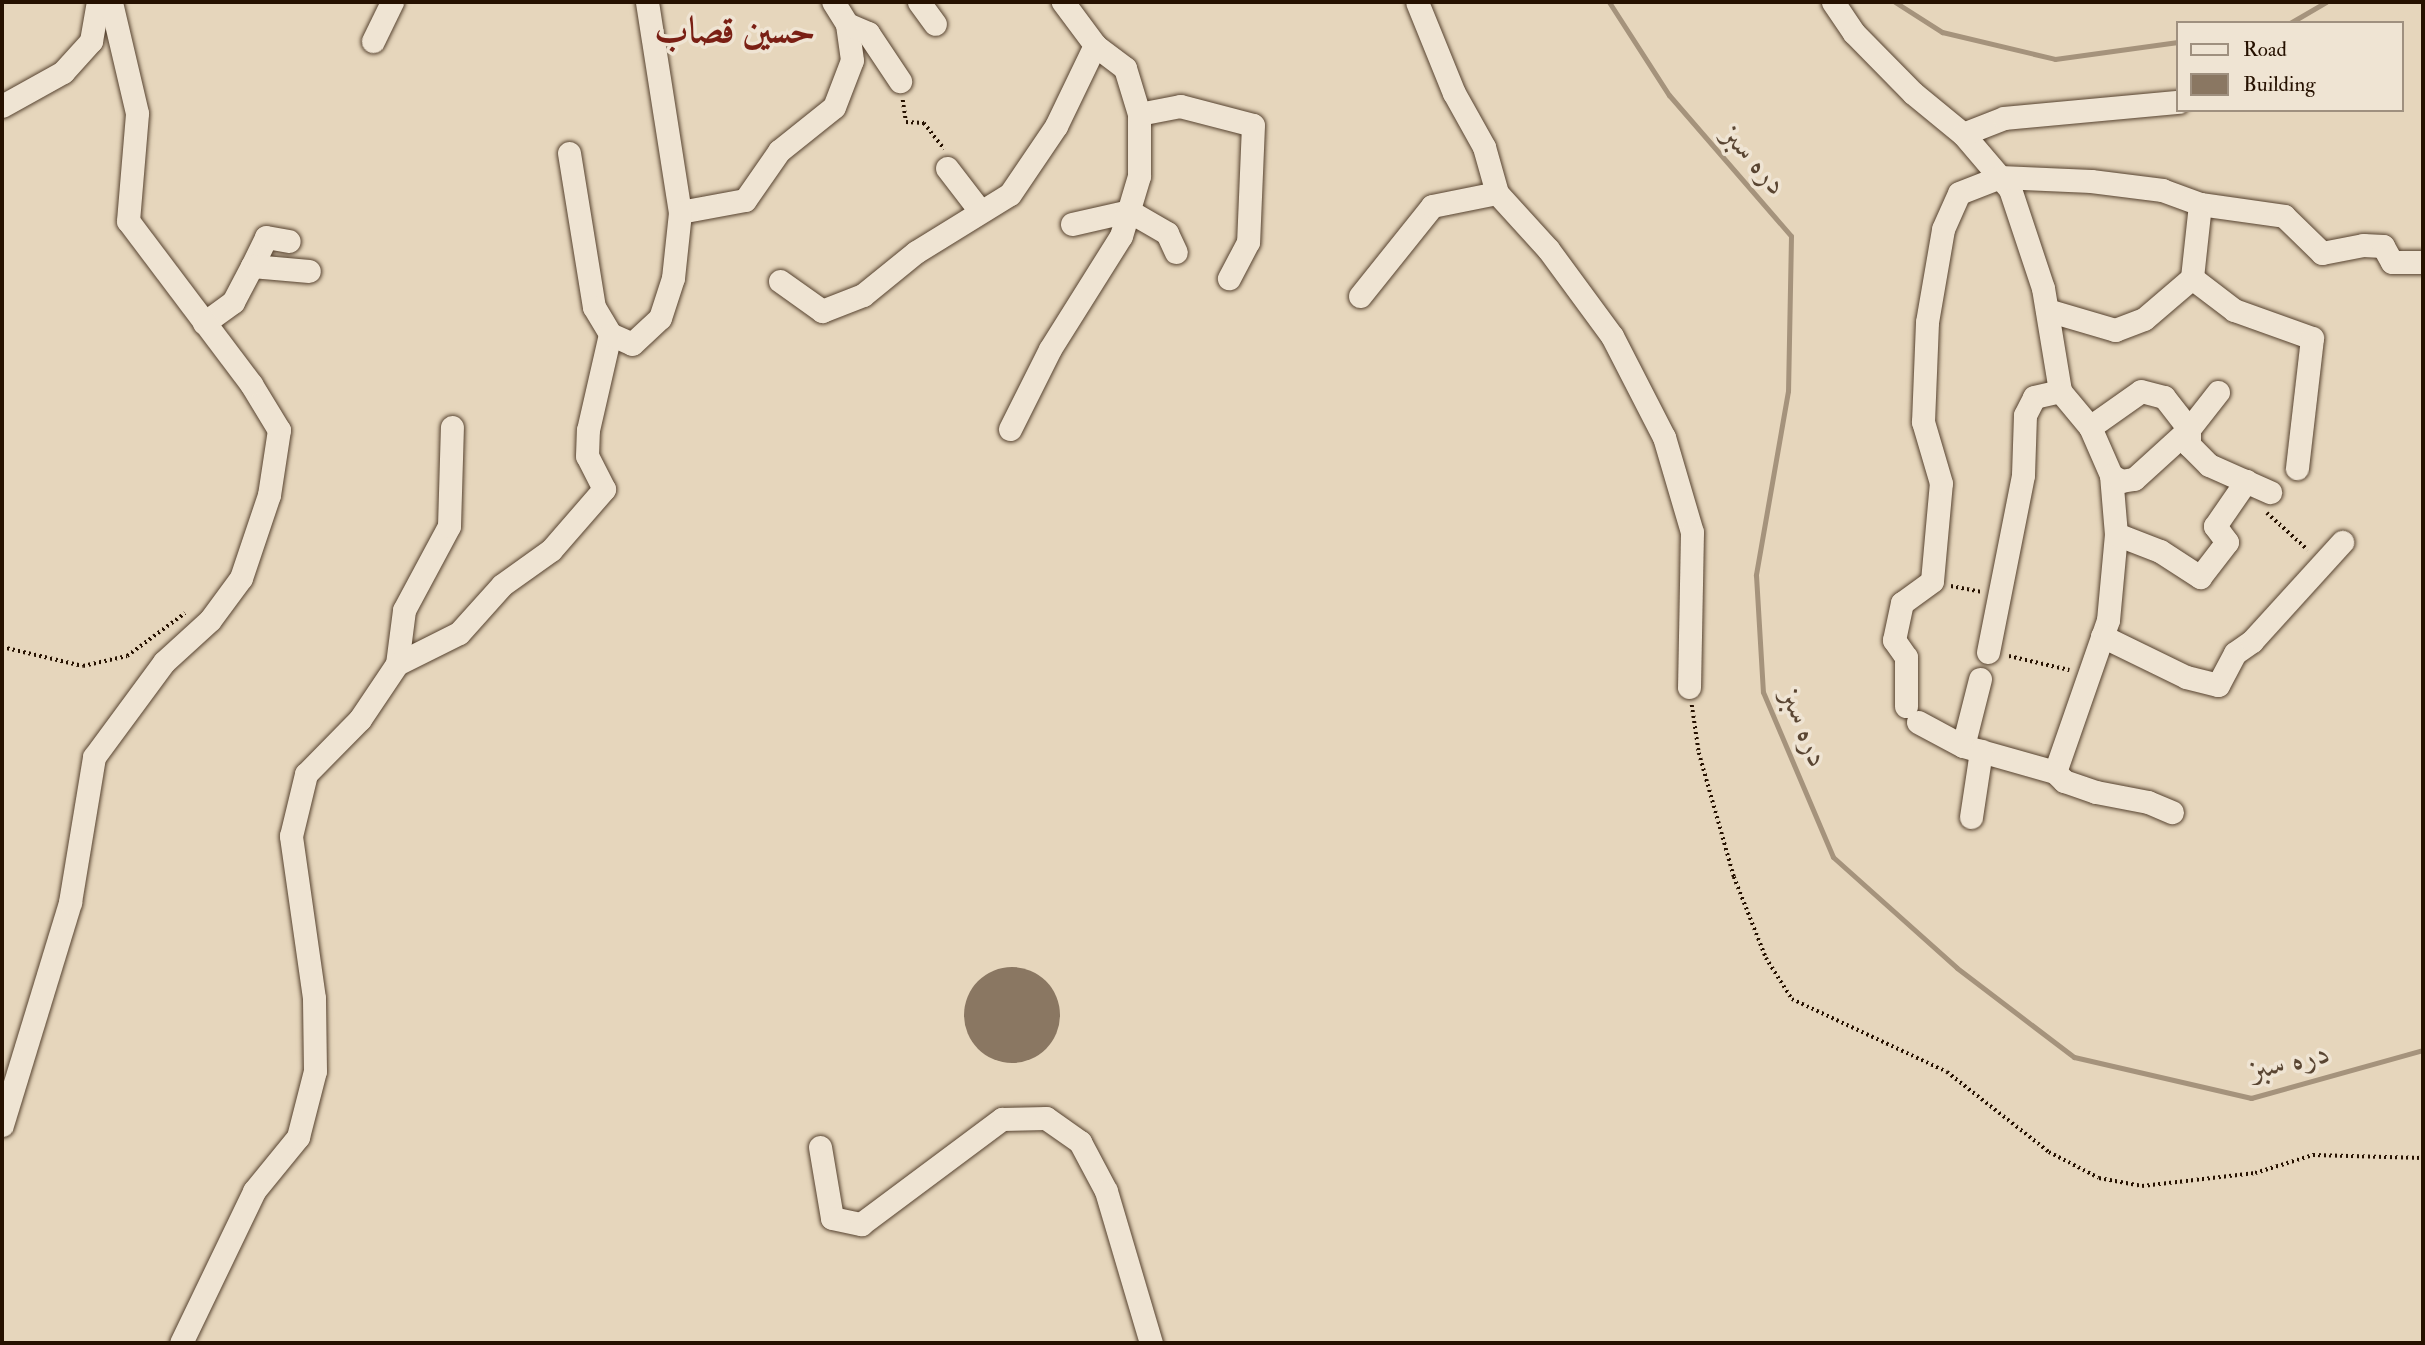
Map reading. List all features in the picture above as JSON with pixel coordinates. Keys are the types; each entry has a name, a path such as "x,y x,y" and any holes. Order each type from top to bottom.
{"street":[{"path":"7,96 63,72 91,41 98,2"},
{"path":"2,1125 70,902 94,757 164,662 220,606 241,578 269,495 279,429 128,221 137,113 111,2"},
{"path":"373,41 392,2"},
{"path":"569,153 594,307 610,334 632,344 660,318 673,278 680,212 647,2"},
{"path":"680,212 745,200 779,152 834,107 852,60 848,24 833,2"},
{"path":"919,2 935,24"},
{"path":"1010,429 1049,349 1121,236 1139,176 1139,114 1125,68 1095,45 1063,2"},
{"path":"1417,2 1454,93 1484,147 1497,193 1548,249 1612,336 1664,437 1692,532 1689,687"},
{"path":"1833,2 1854,33 1913,93 1963,134 2010,189 2047,310 2060,391 2090,427 2111,475 2116,534 2102,636 2054,772"},
{"path":"848,24 868,33 900,81"},
{"path":"780,281 822,311 863,295 916,251 1010,194 1056,126 1095,45"},
{"path":"1963,134 2004,118 2176,102"},
{"path":"1139,114 1180,106 1253,125 1248,242 1229,278"},
{"path":"947,168 980,211"},
{"path":"2172,812 2064,781 2054,772 1972,749 1912,714 1906,657 1894,640 1902,603 1932,581 1941,483 1923,422 1927,322 1943,229 1959,193 2000,177 2091,181 2162,190 2200,204 2284,216 2322,253 2363,245 2383,246 2392,262 2423,262"},
{"path":"1360,296 1432,206 1497,193"},
{"path":"2047,310 2115,330 2144,319 2192,278 2200,204"},
{"path":"1072,224 1129,211 1167,233 1177,252"},
{"path":"204,323 233,302 266,237 289,241"},
{"path":"252,266 309,271"},
{"path":"2192,278 2234,310 2312,338 2297,468"},
{"path":"397,664 459,633 502,585 551,550 604,489 587,456 588,430 610,334"},
{"path":"1988,652 2023,475 2025,415 2034,397 2060,391"},
{"path":"2090,427 2141,391 2164,397 2189,429 2189,445 2209,465 2270,492"},
{"path":"2111,475 2121,481 2134,479 2189,429 2218,393"},
{"path":"181,1343 254,1191 298,1137 315,1071 314,998 291,836 306,774 360,719 397,664 404,610 449,526 452,428"},
{"path":"2116,534 2160,551 2200,577 2227,542 2215,526 2246,481"},
{"path":"2102,636 2186,677 2218,685 2235,653 2252,641 2342,542"},
{"path":"1971,817 1972,749 1980,678"},
{"path":"820,1147 832,1218 861,1224 1002,1119 1046,1118 1080,1142 1106,1191 1151,1343"}],"path":[{"path":"900,81 906,122 924,123 953,160 947,168"},
{"path":"2270,492 2261,506 2323,563"},
{"path":"1932,581 2000,596"},
{"path":"2,648 83,666 127,656 182,614 220,606"},
{"path":"1988,652 2089,674"},
{"path":"1689,687 1699,753 1734,877 1766,958 1792,999 1947,1072 2049,1152 2099,1178 2142,1186 2255,1173 2313,1155 2423,1158"}],"building":[{"path":"1012,967 1030,970 1046,981 1057,997 1060,1015 1057,1033 1046,1049 1030,1060 1012,1063 994,1060 978,1049 967,1033 964,1015 967,997 978,981 994,970"}],"waterway":[{"name":"دره سبز","path":"1609,2 1669,95 1791,236 1788,391 1756,575 1763,692 1833,857 1957,968 2074,1057 2251,1098 2423,1050"},
{"path":"1895,2 1942,32 2055,59 2176,42"},
{"path":"2293,21 2326,2"}],"district":[{"name":"حسین قصاب","path":"735,31"}]}
